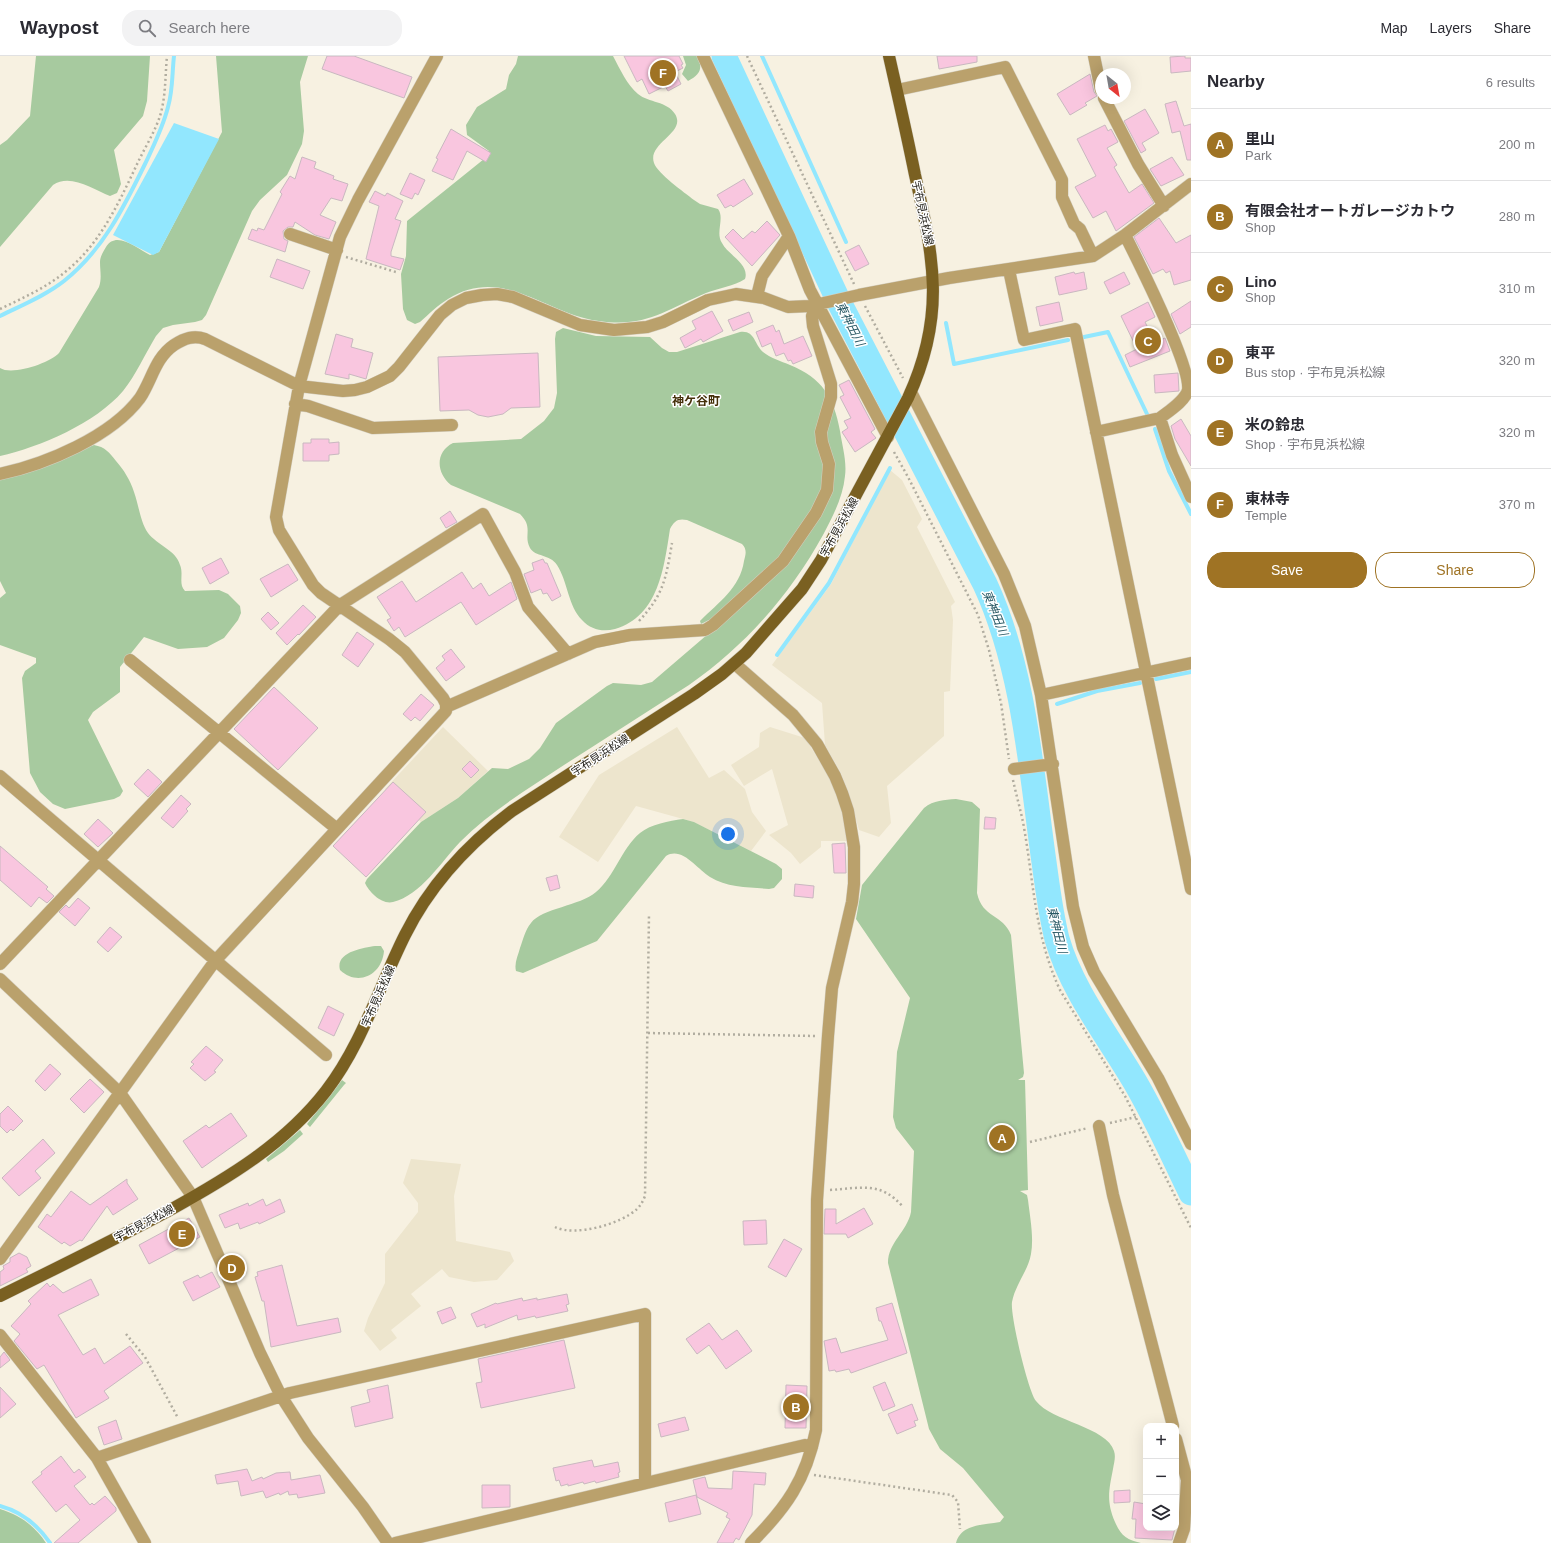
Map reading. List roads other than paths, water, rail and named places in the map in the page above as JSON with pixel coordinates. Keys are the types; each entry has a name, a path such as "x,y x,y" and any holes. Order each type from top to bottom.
{"main road":[{"name":"宇布見浜松線","path":"0,1296 133,1230 193,1197 242,1167 273,1145 300,1120 325,1091 356,1044 399,947 423,904 442,878 474,842 512,811 694,694 734,664 769,629 812,575 910,395 929,341 933,311 934,281 928,229 889,56"}],"street":[{"path":"0,1259 216,960 442,717 446,707 443,698 405,652 389,639 321,592 306,577 277,524 276,510 299,386 336,252 348,218 437,56"},
{"path":"703,56 789,236 810,290 820,304 888,437"},
{"path":"1094,56 1096,68"},
{"path":"897,90 1005,67 1062,180 1062,197 1074,224 1080,229 1093,256"},
{"path":"1107,104 1134,157 1164,206"},
{"path":"0,474 53,457 88,440 105,429 136,403 159,360 166,352 174,345 191,336 198,336 205,339 299,386 343,391 368,387 379,382 399,367 440,315 459,302 482,295 497,294 513,297 580,325 614,330 642,328 663,322 708,300 722,295 736,294 757,296 788,307 799,308 857,295 934,281 1093,256 1164,206 1191,184"},
{"path":"1176,197 1191,197"},
{"path":"290,234 336,252"},
{"path":"1096,432 1160,418 1187,393 1189,379 1181,352 1157,298 1124,235"},
{"path":"757,296 762,276 789,236"},
{"path":"1009,270 1024,340 1075,329 1191,889"},
{"path":"446,707 595,642 612,637 696,632 705,630 713,625 778,567 823,502 829,477 828,464 821,432 831,397 831,384 813,326 812,316 820,304"},
{"path":"910,395 1010,587 1029,640 1041,695 1073,907 1083,947 1094,972 1158,1078 1191,1144"},
{"path":"295,404 308,406 373,428 452,425"},
{"path":"1160,418 1172,455 1191,497"},
{"path":"0,964 340,606 482,514 515,572 528,607 568,654"},
{"path":"130,660 337,829"},
{"path":"1041,695 1191,663"},
{"path":"734,664 793,715 813,739 835,776 848,810 854,847 854,884 852,902 832,988 828,1036 818,1190 817,1416 812,1447 804,1472 786,1506 751,1543"},
{"path":"1012,770 1051,764"},
{"path":"0,776 326,1055"},
{"path":"0,979 120,1093 193,1197 263,1360 281,1396 308,1438 363,1507 388,1543"},
{"path":"1099,1126 1113,1195 1172,1423"},
{"path":"97,1458 281,1396 645,1314 645,1483"},
{"path":"0,1335 97,1458 145,1543"},
{"path":"395,1543 805,1445 812,1447"},
{"path":"1179,1448 1189,1480 1184,1529 1179,1543"}],"water":[{"path":"174,123 219,139 159,252 153,255 113,235"}],"waterway":[{"path":"0,316 41,296 64,281 78,269 101,242 120,212 137,180 164,122 171,94 174,56"},
{"name":"東神田川","path":"724,56 840,304 985,584 998,616 1017,682 1024,717 1052,918 1057,939 1081,995 1143,1096 1191,1193"},
{"path":"762,56 846,242"},
{"path":"946,323 954,364 1068,340"},
{"path":"1084,337 1108,332 1147,414"},
{"path":"1155,429 1169,471 1191,514"},
{"name":"東神田川","path":"910,457 918,453"},
{"path":"777,655 829,583 890,468"},
{"path":"1156,679 1191,672"},
{"path":"1057,704 1097,691 1140,683"},
{"path":"0,1506 22,1515 40,1530 50,1543"}],"place":[{"name":"東林寺","path":"663,73"},
{"name":"Lino","path":"1148,341"},
{"name":"里山","path":"1002,1138"},
{"name":"米の鈴忠","path":"182,1234"},
{"name":"東平","path":"232,1268"},
{"name":"有限会社オートガレージカトウ","path":"796,1407"}],"district":[{"name":"神ケ谷町","path":"696,401"}]}
